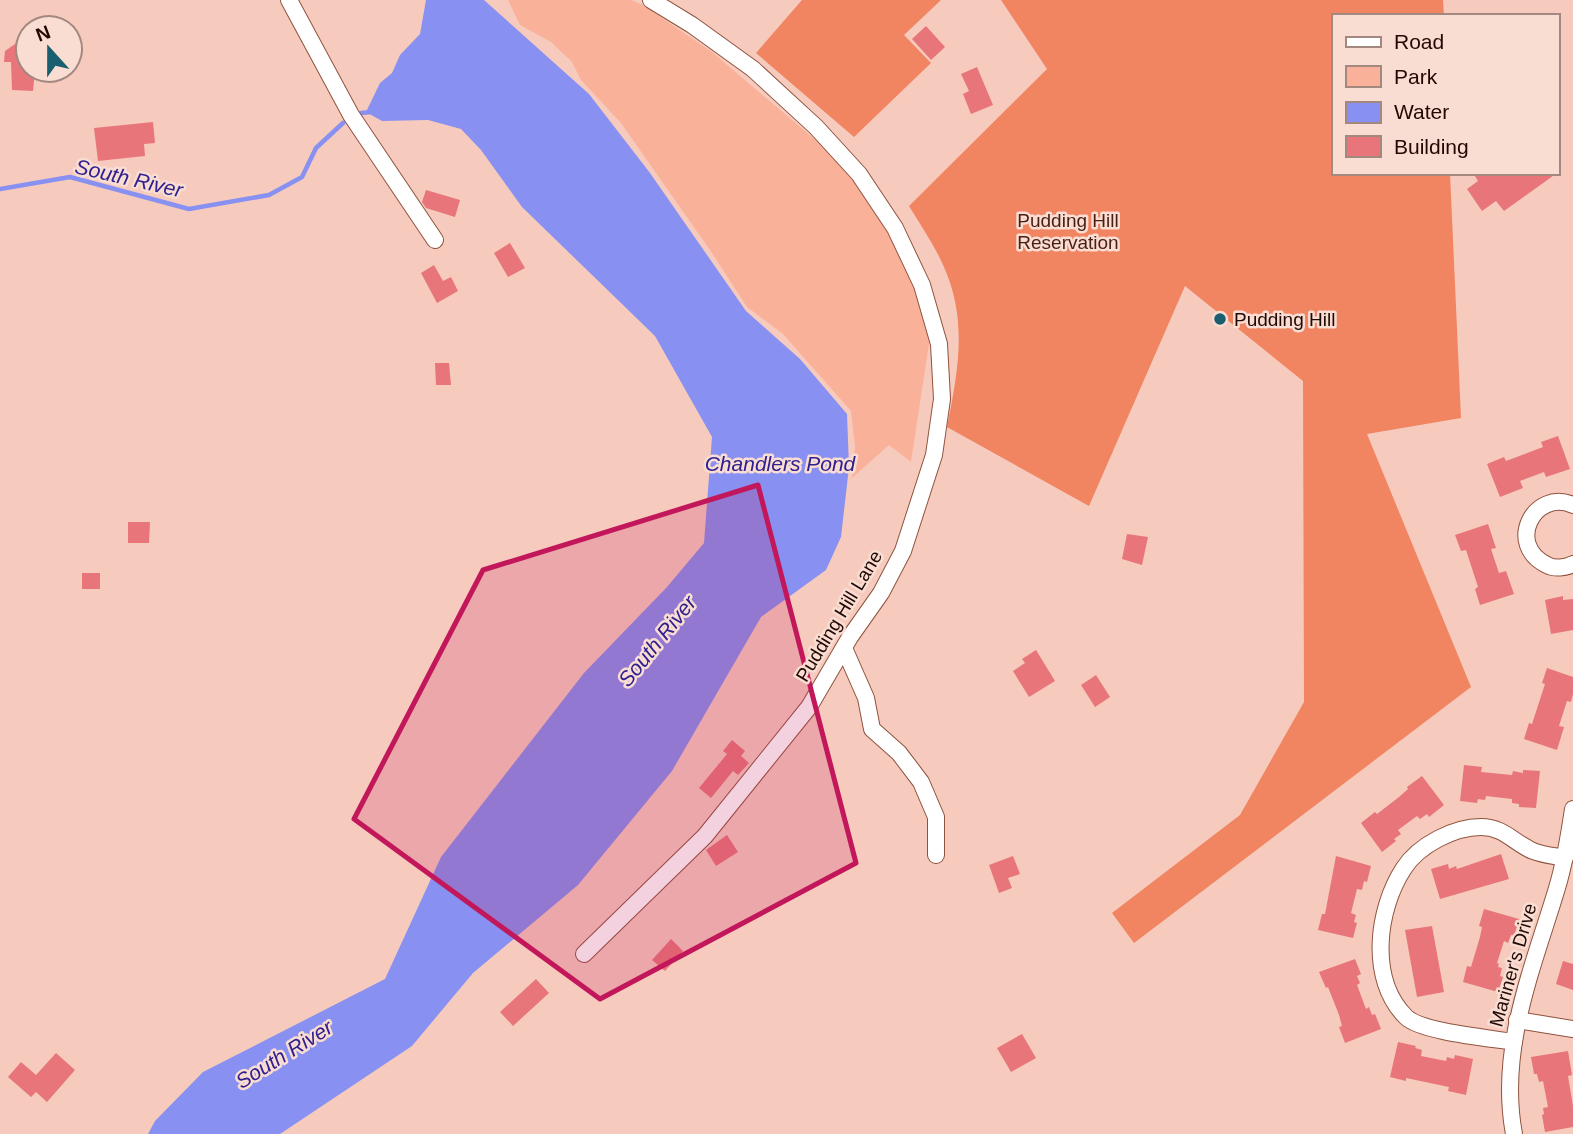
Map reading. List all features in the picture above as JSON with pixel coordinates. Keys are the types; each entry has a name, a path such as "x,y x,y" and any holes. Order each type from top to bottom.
{"street":[{"path":"289,0 340,96 381,163 435,240"},
{"name":"Pudding Hill Lane","path":"584,954 724,815 808,706 894,570 934,455 940,426 942,372 932,315 918,276 878,200 845,157 753,69 655,1"},
{"path":"1573,505 1565,502 1545,505 1531,516 1525,532 1527,546 1535,558 1550,567 1567,567 1573,564"},
{"path":"844,648 866,698 872,729 900,754 921,782 936,817 936,855"},
{"name":"Mariner's Drive","path":"1514,1134 1510,1089 1517,1020 1564,858 1573,809"},
{"path":"1514,1042 1421,1026 1407,1018 1396,1004 1381,967 1380,942 1390,896 1404,867 1420,851 1438,840 1468,829 1498,829 1532,851 1564,858"},
{"path":"1517,1020 1573,1029"}],"highlighted area":[{"path":"758,485 856,863 600,999 354,819 483,570"}],"green space":[{"path":"508,0 631,0 643,5 712,52 845,165 884,213 914,275 931,331 911,462 889,445 852,478 855,446 851,411 783,334 747,307 621,123 581,80 572,62 551,42 520,25"},
{"path":"802,0 941,0 904,35 931,63 854,137 756,53"},
{"name":"Pudding Hill Reservation","path":"1001,0 1443,0 1444,14 1332,14 1332,175 1450,175 1461,418 1367,434 1471,687 1134,943 1112,913 1240,815 1304,702 1303,381 1185,286 1089,506 947,427 959,347 956,307 940,259 909,206 1047,69"}],"water":[{"name":"Chandlers Pond","path":"426,0 484,0 589,94 650,173 746,311 800,359 847,414 849,467 841,537 826,570 761,617 672,771 578,885 473,973 412,1046 280,1134 148,1134 155,1121 203,1072 385,979 441,857 584,673 667,587 704,543 712,437 655,336 522,207 481,150 461,129 428,120 382,121 366,112 380,83 392,73 400,55 420,34"}],"building":[{"path":"926,26 945,47 931,60 912,39"},
{"path":"14,45 14,84 34,84 33,91 12,90 11,62 4,62 5,51"},
{"path":"977,67 993,105 971,114 963,94 969,91 961,74"},
{"path":"153,122 155,143 144,144 145,156 98,161 94,128"},
{"path":"1474,175 1554,175 1504,211 1496,201 1482,211 1467,189 1478,181"},
{"path":"426,190 460,200 455,217 426,208 422,202"},
{"path":"510,243 525,268 508,277 494,253"},
{"path":"434,265 443,281 451,277 458,291 437,303 421,273"},
{"path":"435,363 449,363 451,385 436,385"},
{"path":"1558,436 1570,469 1546,477 1544,472 1520,481 1523,488 1500,497 1487,464 1504,457 1506,461 1543,447 1541,442"},
{"path":"128,522 150,522 149,543 128,543"},
{"path":"1488,524 1496,548 1491,549 1499,573 1506,571 1514,594 1480,605 1475,589 1478,587 1466,550 1461,551 1455,535"},
{"path":"1127,534 1148,537 1142,565 1122,559"},
{"path":"82,573 100,573 100,589 82,589"},
{"path":"1563,596 1563,600 1573,599 1573,630 1551,634 1545,600"},
{"path":"1036,650 1055,681 1029,697 1013,671 1025,663 1022,659"},
{"path":"1547,668 1573,677 1573,694 1571,702 1567,701 1559,726 1564,727 1557,750 1524,739 1529,723 1532,724 1545,684 1542,683"},
{"path":"1096,675 1110,697 1095,707 1081,685"},
{"path":"732,740 745,751 741,756 749,763 738,775 733,771 711,798 699,788 727,754 723,751"},
{"path":"1464,765 1482,767 1481,772 1512,775 1513,771 1540,771 1536,808 1519,807 1519,804 1512,803 1512,799 1486,796 1485,800 1478,799 1477,803 1460,801"},
{"path":"1422,776 1444,805 1429,817 1427,814 1420,819 1417,816 1398,830 1401,834 1394,839 1396,841 1382,852 1361,823 1375,812 1377,814"},
{"path":"727,835 738,852 716,866 706,850"},
{"path":"1501,854 1509,879 1440,899 1431,869 1448,864 1449,869 1456,866 1457,869"},
{"path":"1013,856 1020,874 1008,878 1012,888 999,893 989,865"},
{"path":"1336,856 1371,866 1367,882 1364,881 1362,890 1357,889 1351,913 1356,915 1354,922 1357,923 1353,938 1318,930 1322,914 1325,914"},
{"path":"1484,909 1519,919 1514,936 1511,935 1508,943 1504,941 1497,963 1498,967 1502,968 1500,976 1503,977 1498,992 1463,982 1467,966 1471,967 1480,937 1482,927 1479,926"},
{"path":"1432,926 1444,992 1417,997 1405,930"},
{"path":"671,939 683,951 665,971 652,960"},
{"path":"1355,959 1361,974 1357,976 1360,983 1357,985 1366,1009 1369,1007 1372,1015 1375,1014 1381,1029 1345,1043 1339,1027 1342,1026 1339,1015 1319,972"},
{"path":"1563,961 1573,964 1573,990 1556,984"},
{"path":"536,979 549,993 513,1026 500,1012"},
{"path":"1022,1034 1036,1058 1011,1072 997,1048"},
{"path":"1398,1042 1416,1046 1415,1048 1422,1050 1421,1056 1446,1061 1447,1057 1454,1059 1455,1055 1473,1059 1466,1095 1448,1091 1449,1087 1390,1077"},
{"path":"1568,1051 1572,1075 1568,1076 1573,1127 1545,1132 1542,1115 1543,1108 1548,1107 1543,1081 1539,1082 1537,1074 1534,1074 1531,1057"},
{"path":"56,1053 75,1070 47,1102 36,1092 31,1097 8,1077 21,1062 36,1075"}],"waterway":[{"name":"South River","path":"361,113 372,112"},
{"name":"South River","path":"0,189 70,177 189,209 269,195 302,177 316,148 343,123"}],"place":[{"name":"Pudding Hill","path":"1220,319"}]}
